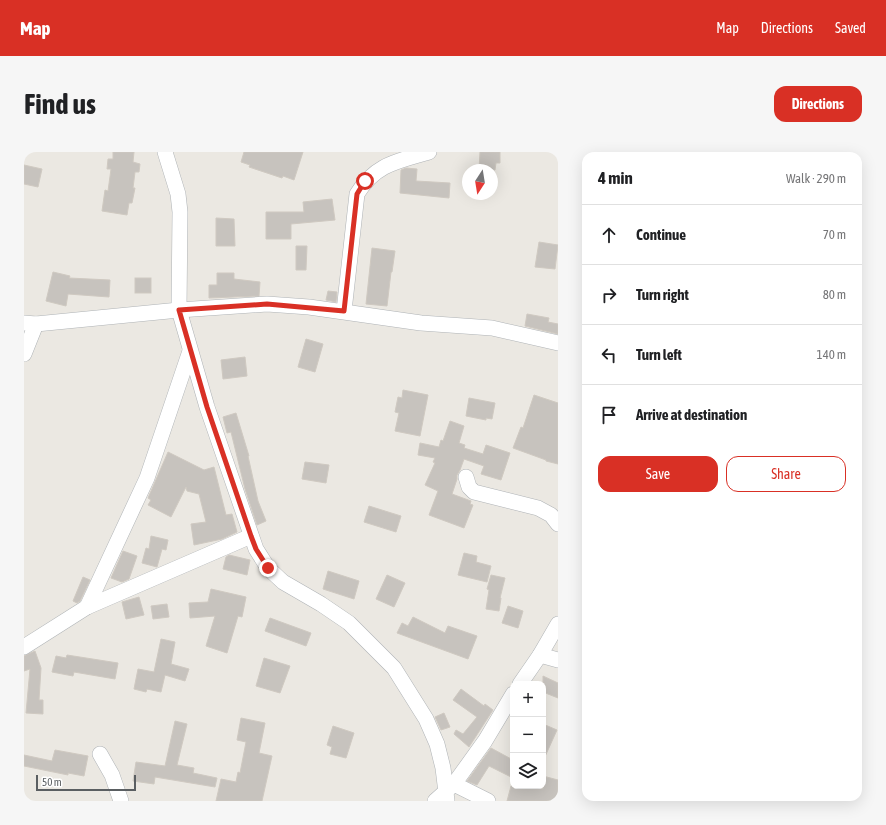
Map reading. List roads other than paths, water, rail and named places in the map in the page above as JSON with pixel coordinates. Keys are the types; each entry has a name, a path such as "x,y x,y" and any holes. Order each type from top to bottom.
{"street":[{"path":"165,152 178,194 180,212 179,310 207,407 256,549 268,568 283,582 321,604 349,623 394,668 426,719 437,744 443,768 445,795"},
{"path":"344,311 357,194 365,181 375,172 396,161 430,152"},
{"path":"24,354 30,323 267,304 344,311 421,323 492,328 558,343"},
{"path":"87,607 147,478 190,351"},
{"path":"466,477 469,488 474,492 538,508 551,515 558,524"},
{"path":"24,647 87,607 251,536"},
{"path":"522,681 540,655 558,624"},
{"path":"540,655 558,660"},
{"path":"445,795 485,741 510,699"},
{"path":"100,754 112,775 121,801"},
{"path":"445,795 488,801"}]}
